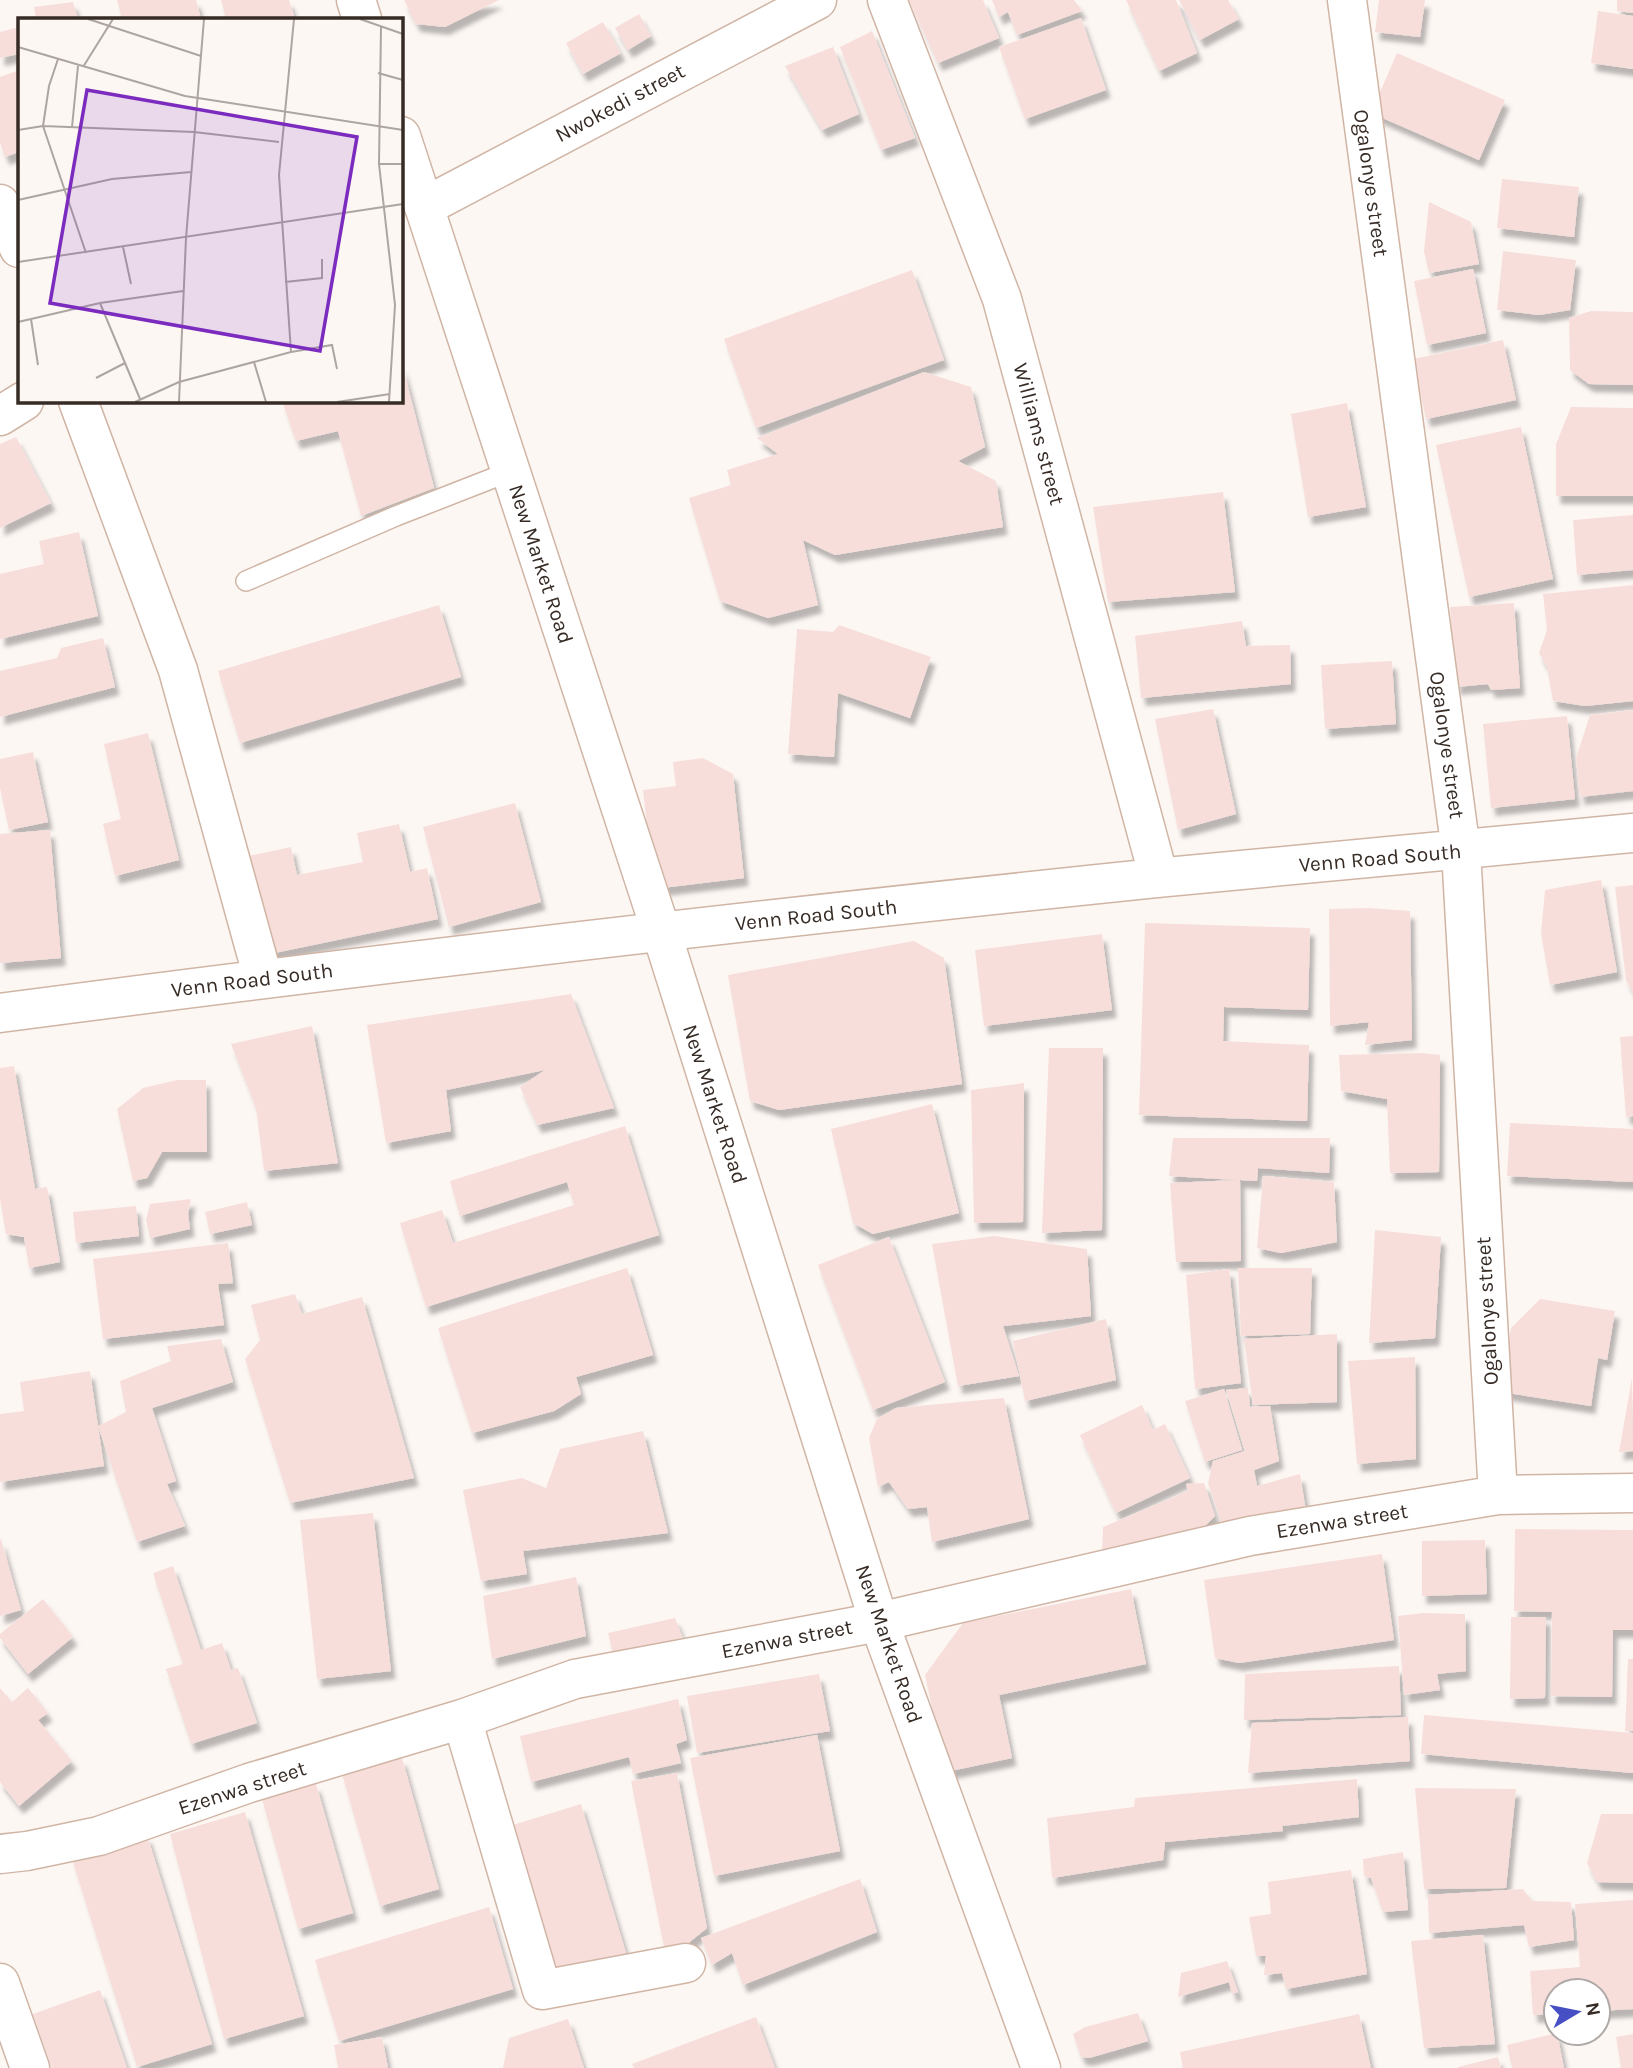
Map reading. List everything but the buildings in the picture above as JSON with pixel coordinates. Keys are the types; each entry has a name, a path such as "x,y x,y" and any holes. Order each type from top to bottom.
{"street":[{"path":"356,0 362,18"},
{"name":"Nwokedi street","path":"424,206 817,0"},
{"name":"Williams street","path":"887,0 1002,299 1160,878"},
{"name":"Ogalonye street","path":"1347,0 1461,851 1498,1495"},
{"name":"New Market Road","path":"402,139 661,931 879,1622 1041,2068"},
{"path":"0,204 18,246"},
{"path":"0,415 22,402"},
{"path":"78,402 178,670 263,978"},
{"name":"Venn Road South","path":"0,1013 263,978 661,931 1160,878 1633,833"},
{"name":"Ezenwa street","path":"0,1854 99,1836 249,1783 462,1719 575,1679 879,1622 1250,1536 1498,1495 1633,1493"},
{"path":"462,1719 542,1990 686,1963"},
{"path":"0,1983 30,2068"}],"lane":[{"path":"246,581 396,516 511,471"}]}
